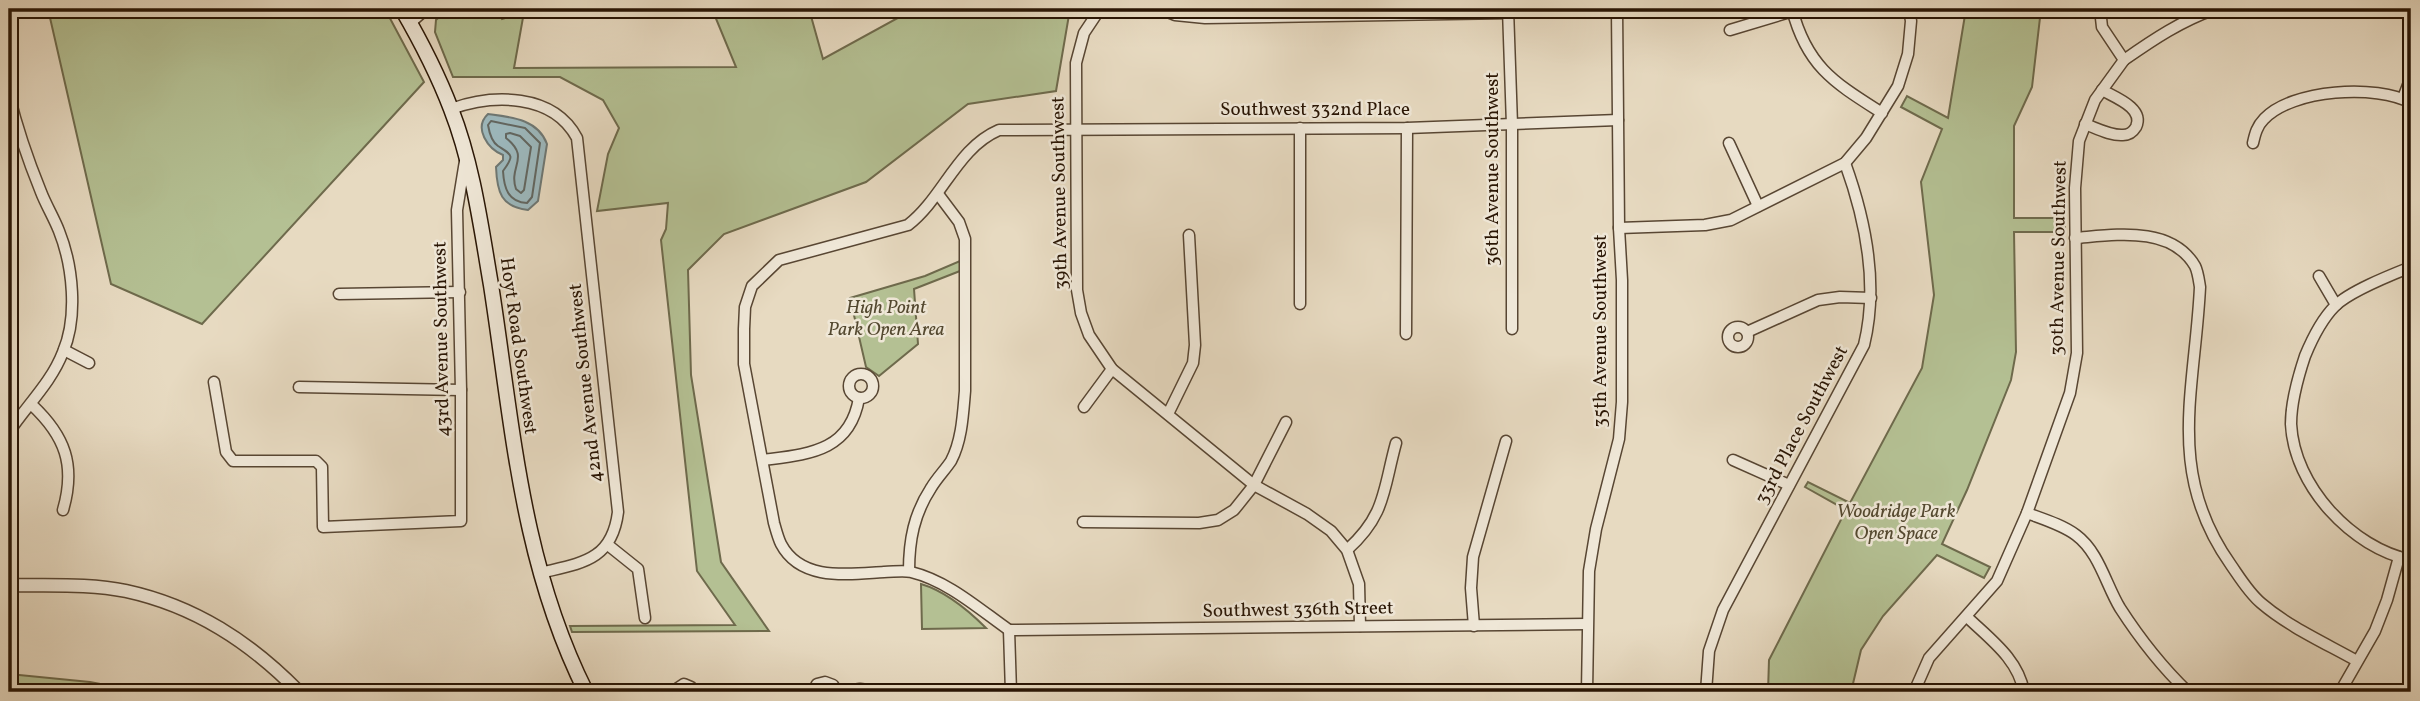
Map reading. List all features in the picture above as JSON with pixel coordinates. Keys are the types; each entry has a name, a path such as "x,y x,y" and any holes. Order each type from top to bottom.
{"main road":[{"name":"Hoyt Road Southwest","path":"402,9 451,109 466,158 482,233 514,454 527,523 548,602 566,652 586,692"}],"street":[{"path":"410,23 426,9"},
{"name":"39th Avenue Southwest","path":"1100,9 1084,33 1078,51 1077,290 1089,335 1112,369 1254,485 1307,514 1331,531 1347,550"},
{"path":"1161,9 1175,15 1205,18 1508,11"},
{"name":"35th Avenue Southwest","path":"1587,692 1589,571 1619,439 1622,402 1617,9"},
{"path":"1619,228 1705,225 1731,220 1845,163 1882,113 1898,86 1908,54 1911,21 1909,9"},
{"path":"2100,9 2102,27 2124,60 2161,34 2215,9"},
{"path":"1730,30 1792,10 1802,42 1813,59 1848,91 1882,113"},
{"name":"36th Avenue Southwest","path":"1508,11 1512,125 1512,329"},
{"name":"30th Avenue Southwest","path":"1914,692 1929,658 1997,581 2027,513 2070,393 2077,353 2075,188 2079,141 2095,100 2124,60"},
{"path":"2253,144 2257,129 2265,117 2304,98 2327,92 2360,91 2407,101 2411,77"},
{"path":"2085,124 2121,135 2130,133 2136,127 2134,110 2102,90"},
{"path":"9,95 22,142 42,196 59,229 68,256 72,283 71,313 64,350 32,405 9,432"},
{"name":"42nd Avenue Southwest","path":"451,109 484,99 513,100 559,114 577,138 618,512 613,536 608,545"},
{"name":"Southwest 332nd Place","path":"763,460 744,364 745,307 752,286 779,260 908,225 938,194 976,142 999,130 1407,128 1618,120"},
{"path":"1300,128 1300,304"},
{"path":"1406,334 1407,128"},
{"path":"1729,143 1758,206"},
{"name":"43rd Avenue Southwest","path":"215,382 226,452 233,461 316,461 322,467 323,527 461,521 457,210 466,158"},
{"name":"33rd Place Southwest","path":"1706,692 1709,651 1723,610 1864,345 1871,298 1867,243 1859,201 1845,163"},
{"path":"909,571 911,537 918,511 933,485 955,464 965,391 966,254 959,222 938,194"},
{"path":"2075,238 2122,234 2158,238 2177,247 2195,267 2200,287 2188,424 2189,462 2202,513 2222,552 2259,601 2280,617 2357,661"},
{"path":"1168,414 1193,363 1195,345 1189,235"},
{"path":"2411,267 2336,304 2311,339 2298,375 2291,424 2300,465 2316,494 2341,523 2369,542 2411,560"},
{"path":"2319,276 2336,304"},
{"path":"340,294 460,292"},
{"path":"1748,332 1818,300 1840,297 1871,298"},
{"path":"64,350 89,363"},
{"path":"1084,407 1112,369"},
{"path":"299,387 461,390"},
{"path":"859,398 854,418 839,437 825,448 763,460 774,523 781,545 810,570 834,575 909,571 958,594 1009,630 1011,692"},
{"path":"32,405 53,427 65,448 67,491 63,510"},
{"path":"1083,522 1199,523 1218,520 1234,510 1254,485 1286,422"},
{"path":"1474,626 1471,589 1473,556 1506,441"},
{"path":"1360,626 1359,584 1347,550 1365,534 1381,508 1396,443"},
{"path":"1733,460 1789,485"},
{"path":"2027,513 2075,534 2085,544 2119,606 2143,642 2188,692"},
{"path":"540,573 584,562 608,545 638,569 645,618"},
{"path":"2340,692 2375,631 2399,557"},
{"path":"9,585 98,587 125,591 194,613 231,634 263,657 299,692"},
{"path":"1967,617 2012,660 2021,676 2024,692"},
{"name":"Southwest 336th Street","path":"1009,630 1587,624"},
{"path":"813,692 817,684 825,682 833,685 837,692 860,689 885,692"},
{"path":"676,692 684,684 694,692"}],"green space":[{"path":"48,9 385,9 424,82 202,324 111,284"},
{"path":"447,9 496,9 502,19 524,12 514,68 736,67 712,9 809,9 823,59 914,9 1070,9 1056,91 968,104 866,182 724,234 688,270 691,375 721,562 769,631 572,632 570,626 735,625 697,571 661,240 666,229 668,203 597,211 608,154 619,128 603,100 560,77 453,77 435,32 436,20"},
{"name":"Woodridge Park Open Space","path":"1966,9 2041,9 2032,87 2014,126 2014,218 2065,218 2065,232 2014,232 2016,352 2011,380 1967,490 1942,544 1990,567 1984,578 1937,555 1883,616 1861,650 1851,692 1768,692 1769,660 1846,510 1805,487 1808,482 1850,503 1922,368 1934,295 1921,182 1942,129 1901,107 1907,96 1948,118"},
{"name":"High Point Park Open Area","path":"960,261 960,271 914,289 918,344 879,376 866,367 850,298 925,276"},
{"path":"921,584 956,602 986,628 922,629"},
{"path":"9,674 90,682 142,692 9,692"}],"water":[{"path":"488,114 514,118 530,124 543,136 547,144 538,201 528,210 512,206 499,191 496,167 503,160 503,155 492,148 484,138 482,125"}]}
